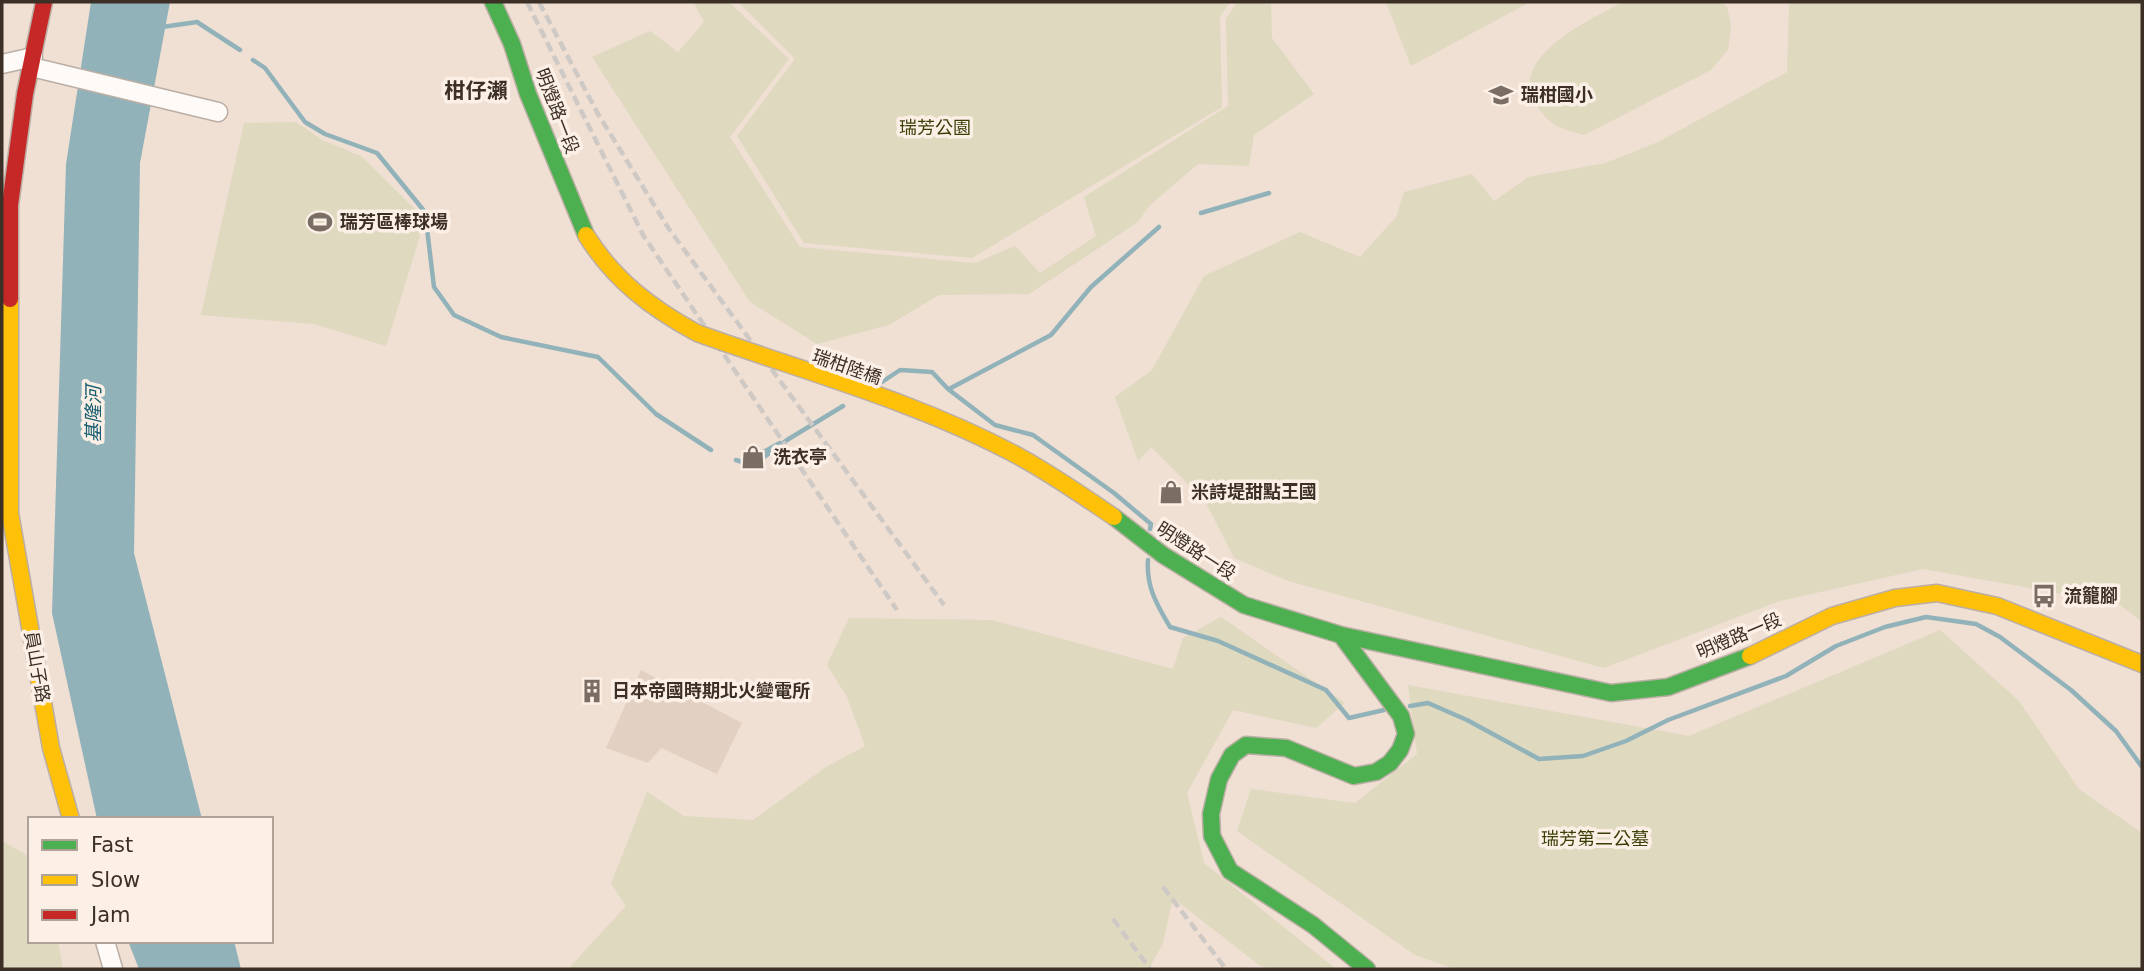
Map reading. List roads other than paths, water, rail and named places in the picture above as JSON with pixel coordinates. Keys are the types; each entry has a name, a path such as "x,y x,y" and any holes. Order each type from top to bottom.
{"main road":[{"name":"員山子路","path":"44,2 36,63 25,94 10,205 6,513 51,748 70,817"},
{"name":"明燈路一段","path":"493,2 586,235"},
{"name":"瑞柑陸橋","path":"586,235 627,288 648,306 674,322 696,333 873,396 989,442 1080,491 1114,517"},
{"name":"明燈路一段","path":"1114,517 1163,555 1244,605 1341,635 1611,693 1668,687 1756,653 1832,616 1895,597 1937,593 1997,606 2142,664"},
{"path":"1341,635 1401,716 1406,734 1400,750 1376,772 1354,776 1286,748 1246,745 1232,755 1219,779 1210,814 1212,836 1230,872 1313,925 1367,969"}],"street":[{"path":"512,44 544,102 596,232 631,277 658,300 675,335 620,296 585,252 571,228 532,132 512,44"},
{"path":"2,64 36,63 219,112"},
{"path":"824,393 829,372"},
{"path":"106,943 113,969"}],"water":[{"name":"基隆河","path":"91,2 170,2 140,163 134,553 201,817 97,817 52,613 66,164"},
{"path":"129,943 234,943 241,969 139,969"}],"waterway":[{"path":"162,27 197,22 240,50"},
{"path":"253,60 265,68 305,122 325,134 377,153 425,212 434,287 454,315 501,337 598,357 656,414 711,450"},
{"path":"1201,213 1269,193"},
{"path":"949,389 1051,335 1091,287 1159,227"},
{"path":"882,382 900,370 932,372 948,389 995,425 1033,435 1114,493 1151,524 1150,529"},
{"path":"763,458 843,406"},
{"path":"760,454 780,443"},
{"path":"736,460 748,464"},
{"path":"1148,560 1151,587 1170,627 1218,641 1326,690 1349,718 1384,710"},
{"path":"1410,706 1428,703 1467,720 1539,759 1583,756 1626,741 1668,720 1786,676 1836,646 1885,627 1926,617 1976,624 2000,637 2071,690 2116,731 2142,767"}],"railway":[{"path":"527,2 643,235 897,610"},
{"path":"539,2 598,114 669,229 944,605"},
{"path":"1163,887 1226,969"},
{"path":"1113,919 1150,969"}],"place":[{"name":"瑞柑國小","path":"1501,95"},
{"name":"瑞芳區棒球場","path":"320,222"},
{"name":"洗衣亭","path":"753,457"},
{"name":"米詩堤甜點王國","path":"1171,492"},
{"name":"流籠腳","path":"2044,596"},
{"name":"日本帝國時期北火變電所","path":"592,691"}],"district":[{"name":"柑仔瀨","path":"476,91"}],"park label":[{"name":"瑞芳公園","path":"935,128"},
{"name":"瑞芳第二公墓","path":"1595,839"}]}
